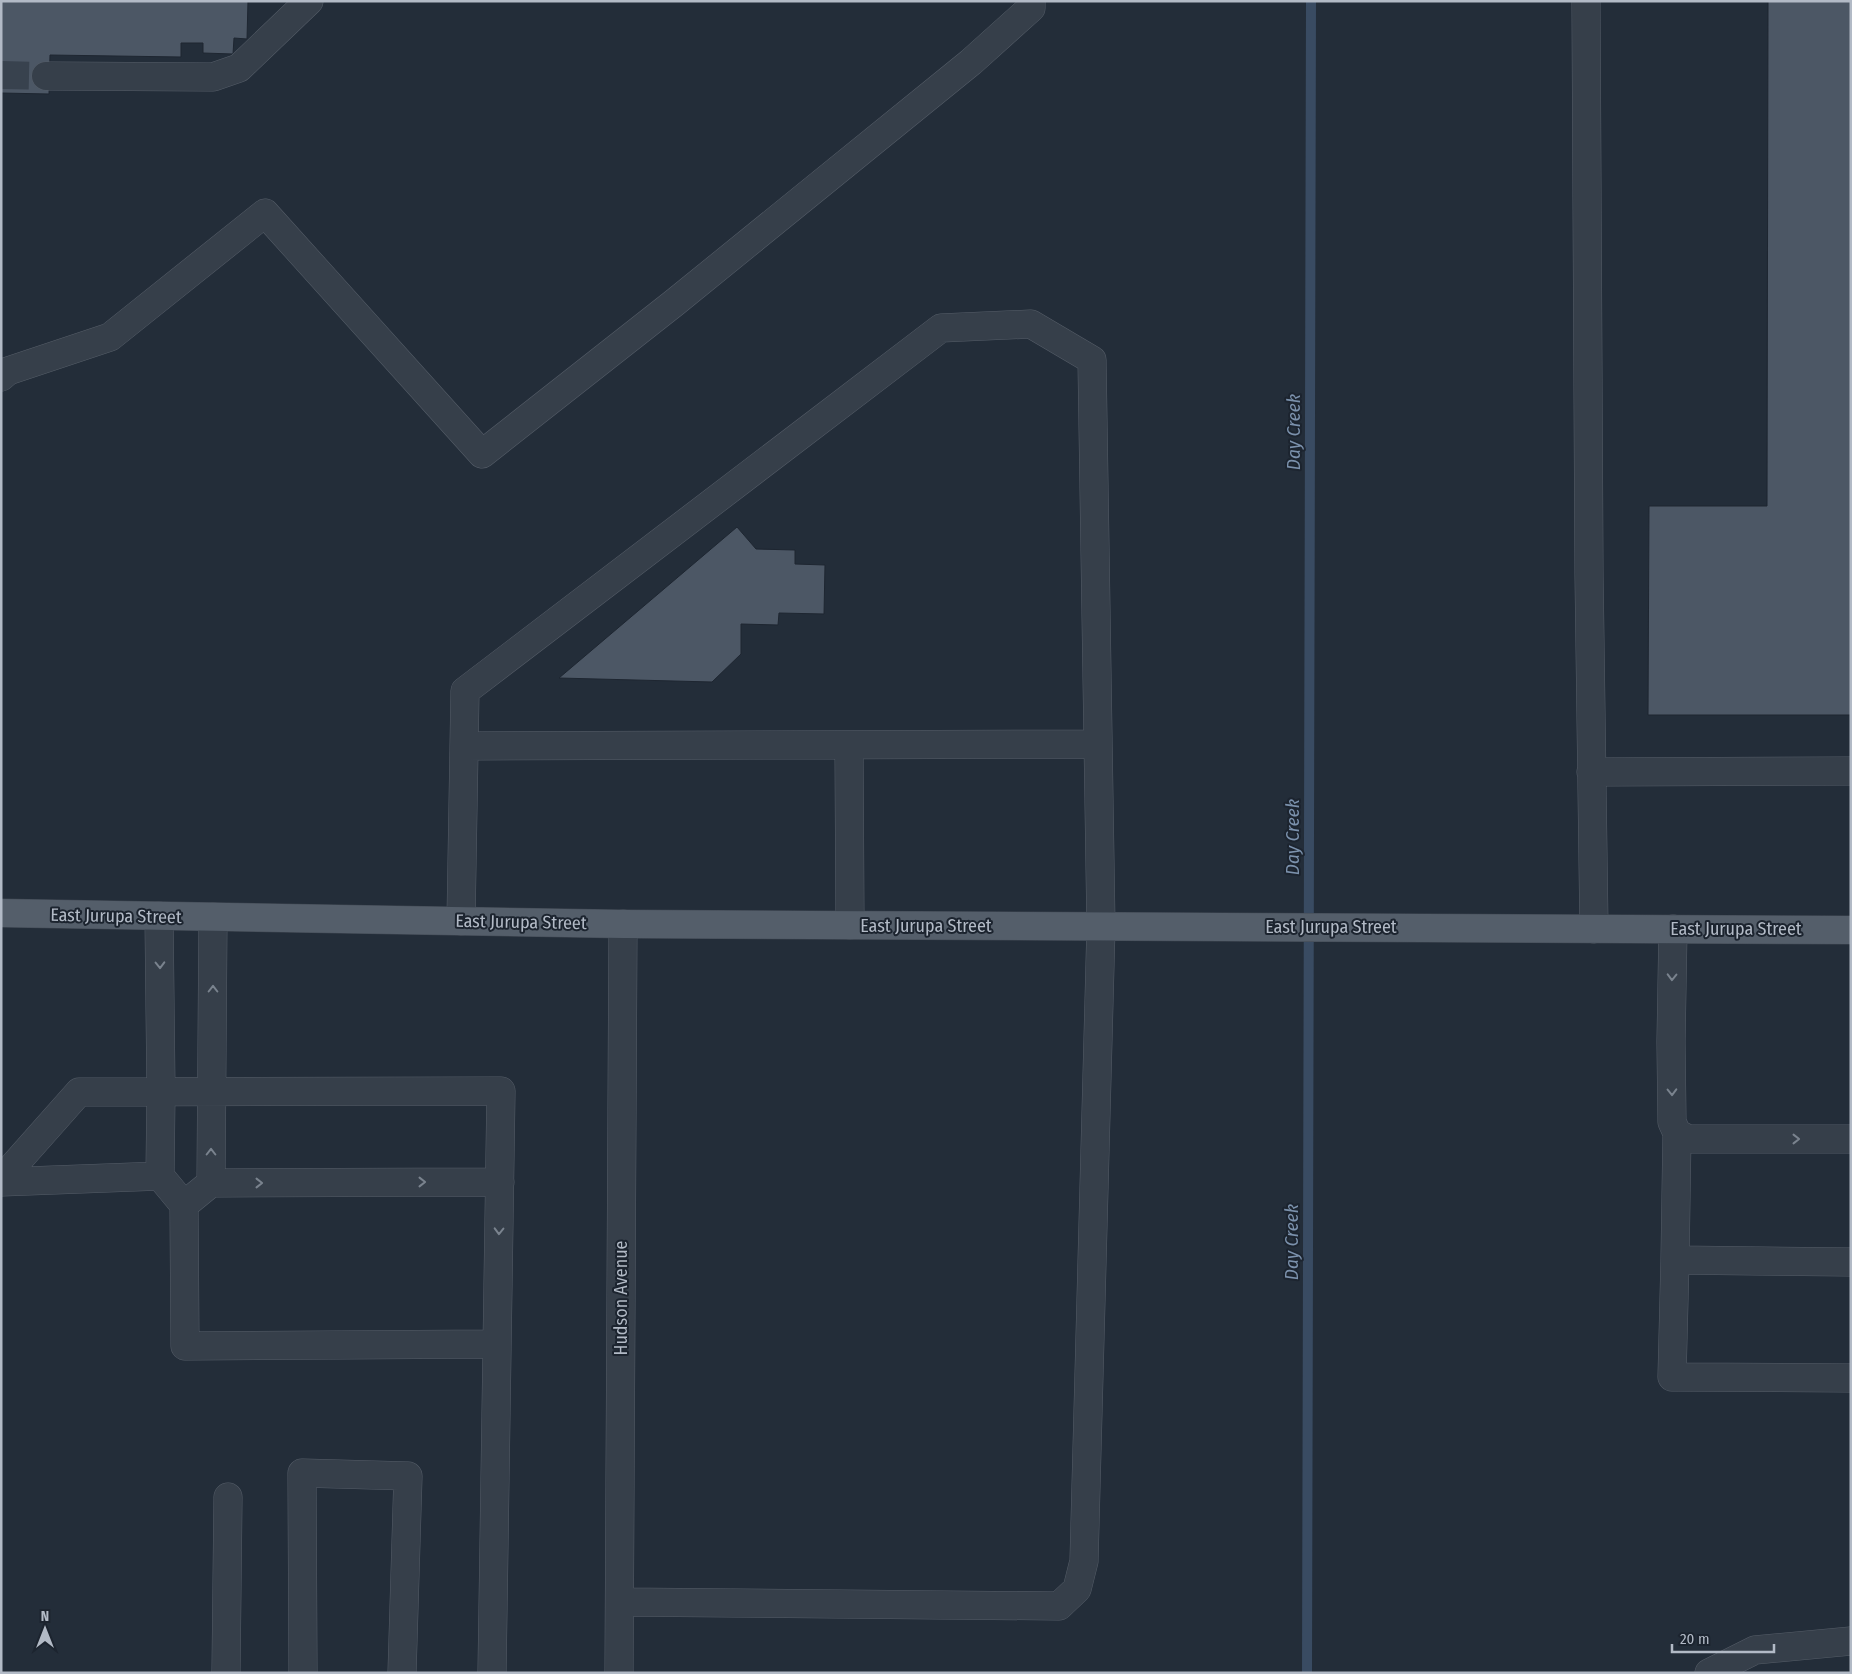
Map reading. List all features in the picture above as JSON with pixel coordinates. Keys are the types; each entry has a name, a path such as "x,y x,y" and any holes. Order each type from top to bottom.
{"main road":[{"name":"East Jurupa Street","path":"1,913 623,924 1851,930"}],"street":[{"path":"46,76 213,77 239,68 309,1"},
{"path":"1,377 8,371 110,337 265,213 482,454 666,309 971,62 1030,8 1031,1"},
{"path":"1586,1 1591,772 1594,929"},
{"path":"461,921 465,691 941,328 1032,324 1092,360 1101,927 1084,1561 1077,1589 1059,1606 620,1602"},
{"path":"464,746 1098,744"},
{"path":"848,745 850,925"},
{"path":"1591,772 1851,771"},
{"path":"159,916 162,1091 160,1176 184,1205 185,1346 497,1344"},
{"path":"210,1183 213,917"},
{"name":"Hudson Avenue","path":"619,1673 623,924"},
{"path":"1673,929 1672,1122 1678,1133 1672,1377 1851,1378"},
{"path":"1,1181 79,1092 500,1091 492,1673"},
{"path":"1678,1133 1688,1139 1851,1139"},
{"path":"1,1181 160,1176"},
{"path":"184,1205 210,1183 500,1182"},
{"path":"1675,1260 1851,1262"},
{"path":"303,1673 302,1473 408,1476 402,1673"},
{"path":"226,1673 228,1497"},
{"path":"1708,1673 1755,1650 1851,1641"}],"building":[{"path":"1,1 248,1 247,39 234,38 233,54 203,53 203,43 181,43 181,57 50,55 49,94 1,93"},
{"path":"1768,1 1851,1 1851,715 1648,715 1649,506 1767,506"},
{"path":"737,527 756,549 795,550 795,564 825,565 824,614 779,613 778,625 741,624 741,654 712,682 559,678"}],"waterway":[{"name":"Day Creek","path":"1307,1673 1311,1"}],"tunnel":[{"path":"1,75 46,76"}]}
